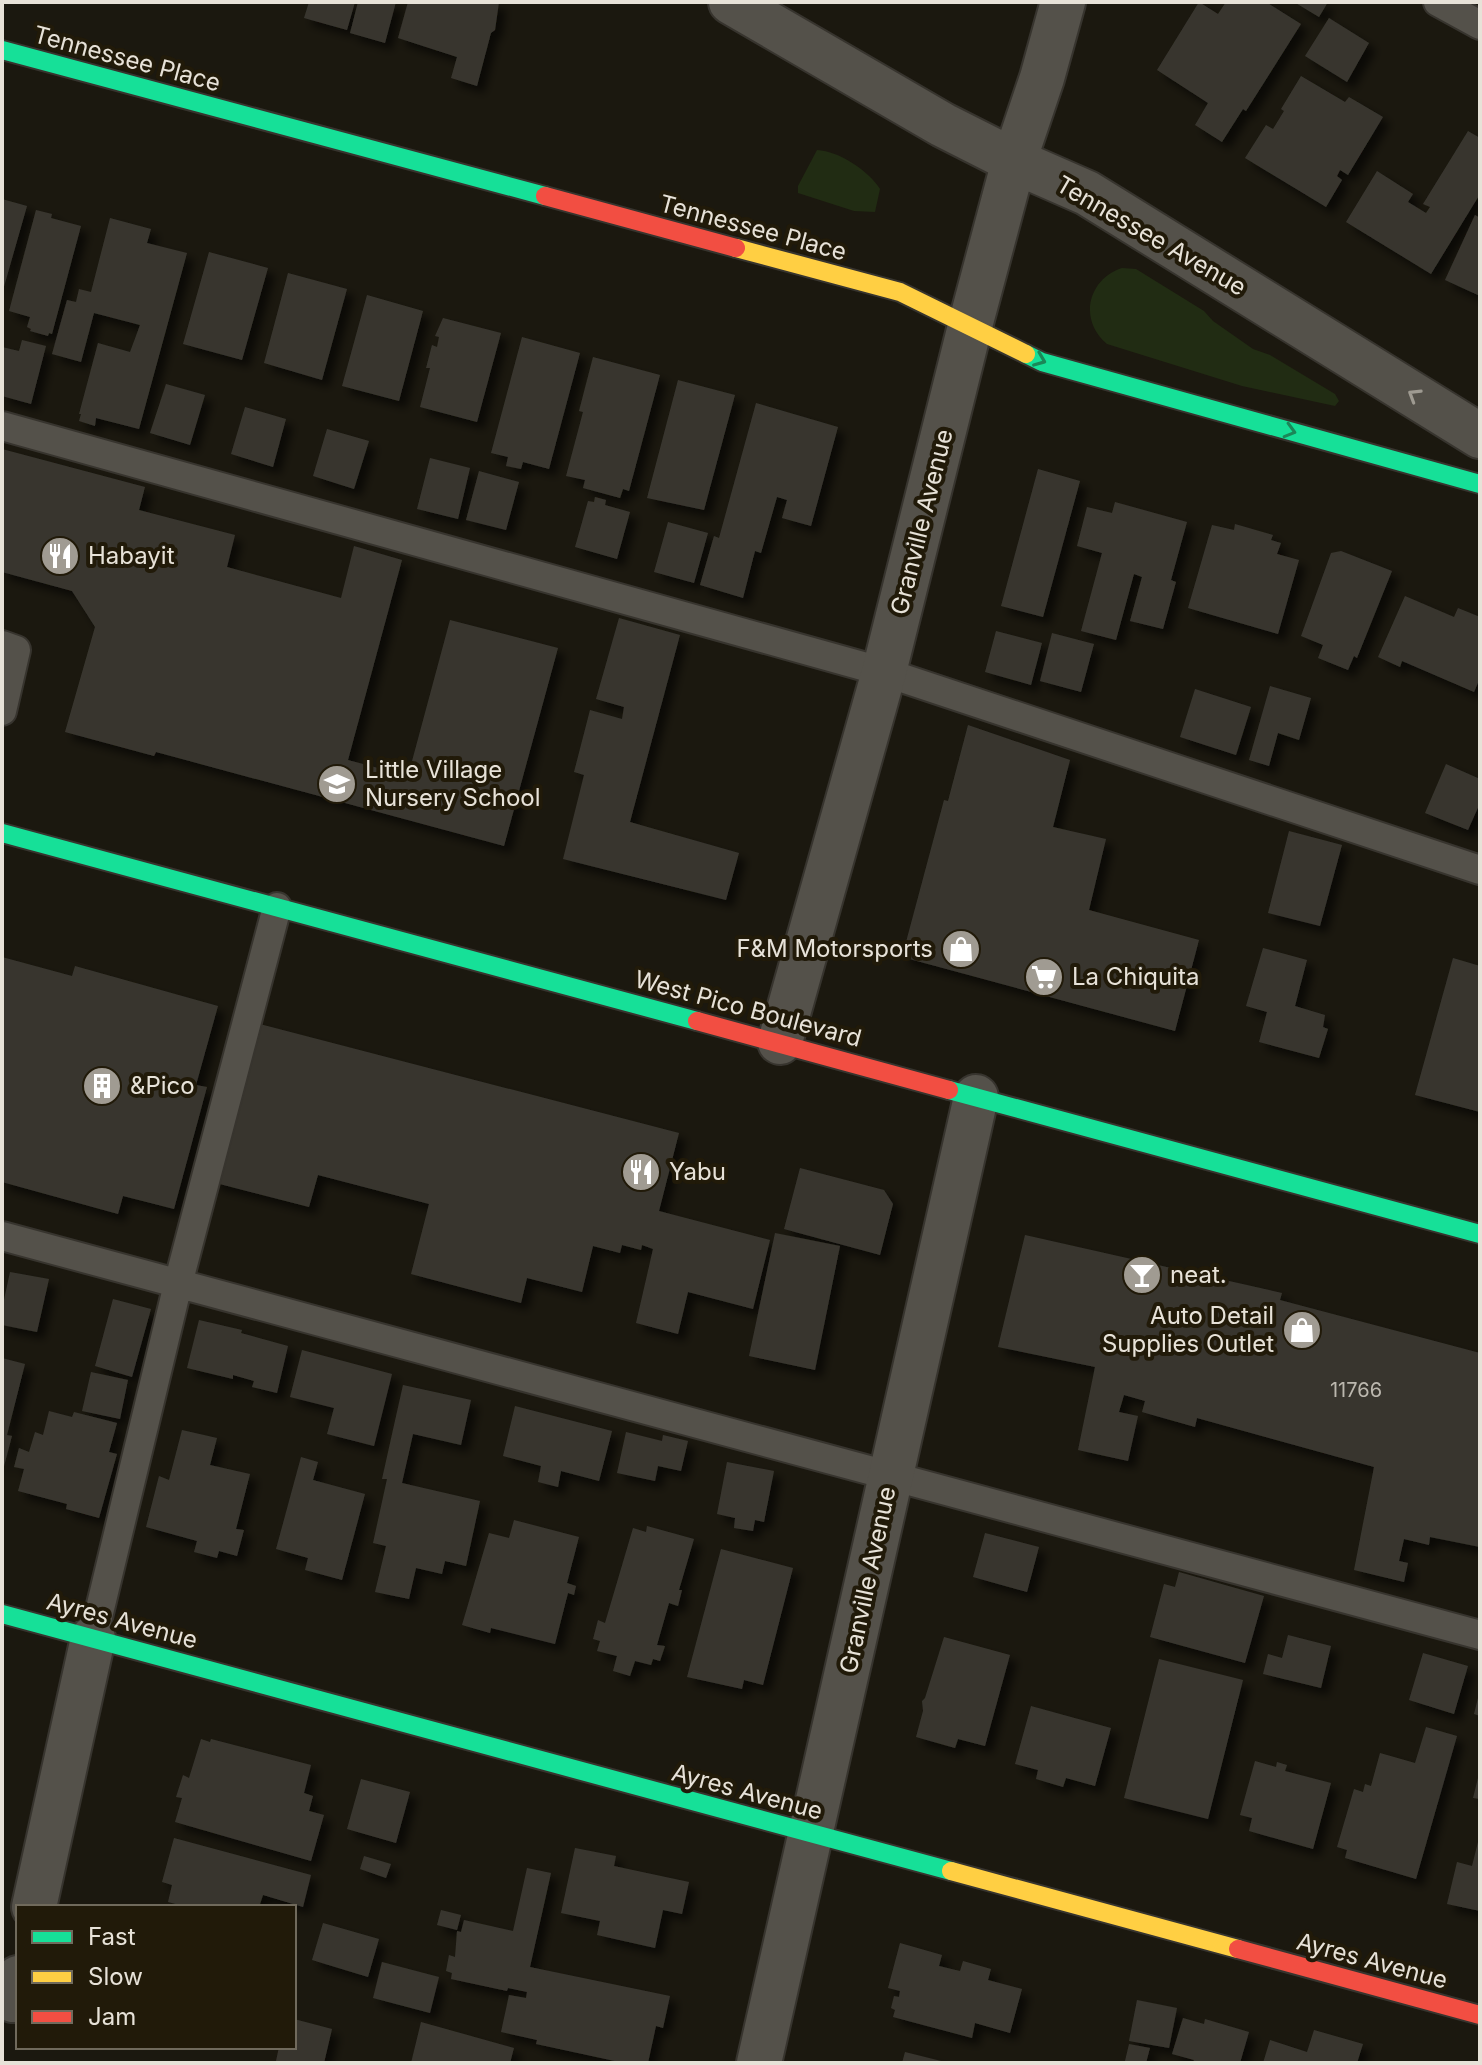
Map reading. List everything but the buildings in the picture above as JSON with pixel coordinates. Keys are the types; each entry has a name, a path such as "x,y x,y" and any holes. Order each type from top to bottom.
{"street":[{"name":"Tennessee Avenue","path":"731,2 943,125 1087,193 1480,436"},
{"name":"Granville Avenue","path":"780,1042 884,672 1014,161 1063,2"},
{"name":"Tennessee Place","path":"2,50 900,292 1042,362 1480,484"},
{"name":"West Pico Boulevard","path":"2,833 1480,1234"},
{"name":"Granville Avenue","path":"759,2063 976,1097"},
{"name":"Ayres Avenue","path":"2,1614 1480,2015"},
{"path":"34,1905 93,1638"}],"lane":[{"path":"1438,2 1480,25"},
{"path":"2,426 884,672 1480,870"},
{"path":"2,645 16,650 2,711"},
{"path":"93,1638 178,1284 277,907"},
{"path":"2,1236 1480,1635"}],"green space":[{"path":"817,150 844,158 875,182 880,189 875,212 854,211 798,193 798,186"},
{"path":"1122,268 1136,269 1204,311 1253,349 1270,355 1335,394 1339,401 1335,406 1242,386 1107,344 1092,324 1091,301 1101,281"}],"traffic: fast":[{"path":"2,50 545,196"},
{"path":"1026,354 1042,362 1480,484"},
{"path":"2,833 697,1021"},
{"path":"949,1090 1480,1234"},
{"path":"2,1614 951,1871"}],"traffic: slow":[{"path":"736,248 900,292 1026,354"},
{"path":"951,1871 1238,1949"}],"traffic: jam":[{"path":"545,196 736,248"},
{"path":"697,1021 949,1090"},
{"path":"1238,1949 1480,2015"}],"place":[{"name":"Habayit","path":"60,556"},
{"name":"Little Village Nursery School","path":"337,784"},
{"name":"F&M Motorsports","path":"961,949"},
{"name":"La Chiquita","path":"1044,977"},
{"name":"&Pico","path":"102,1086"},
{"name":"Yabu","path":"641,1172"},
{"name":"neat.","path":"1142,1275"},
{"name":"Auto Detail Supplies Outlet","path":"1302,1330"}]}
